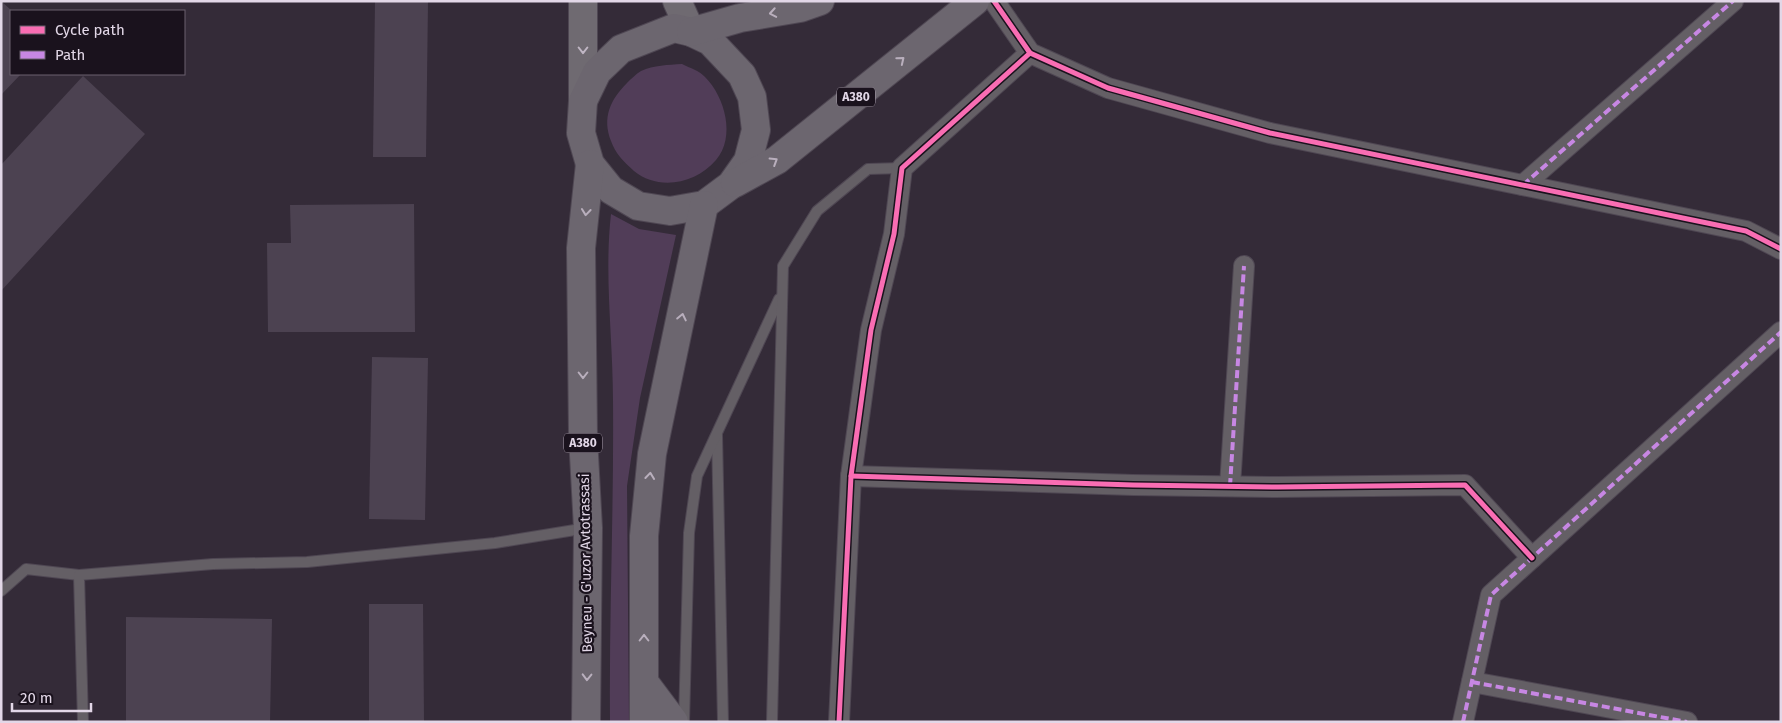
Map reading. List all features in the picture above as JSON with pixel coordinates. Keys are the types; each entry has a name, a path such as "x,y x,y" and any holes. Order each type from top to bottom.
{"highway":[{"path":"691,32 740,18 800,8 820,1"},
{"name":"A380","path":"732,185 777,160 975,1"},
{"path":"674,28 691,32 710,41 742,75 752,97 756,130 748,161 732,185 704,205 670,211 638,206 611,190 590,164 581,133 584,101 597,72 621,49 674,28"},
{"name":"Beyneu - G'uzor Avtotrassasi","path":"586,722 588,528 583,437 581,248 590,164"},
{"path":"644,722 644,536 652,454 704,205"},
{"path":"644,682 674,722"}],"main road":[{"path":"583,1 584,101"},
{"path":"677,1 691,32"}],"street":[{"path":"994,1 1030,53 1108,88 1270,133 1746,232 1781,249"},
{"path":"1522,185 1733,1"},
{"path":"839,722 851,476 871,330 894,234 902,168 1030,53"},
{"path":"1230,486 1244,266"},
{"path":"1463,722 1491,595 1781,332"},
{"path":"851,476 1230,486 1464,485 1532,558"},
{"path":"1472,682 1687,722"}],"lane":[{"path":"772,722 783,266 817,211 868,170 902,168"},
{"path":"684,722 689,533 697,476 781,295"},
{"path":"717,432 724,722"},
{"path":"1,591 26,569 80,575 213,564 316,561 495,543 588,528"},
{"path":"80,575 83,722"}],"shaded area":[{"path":"682,64 703,75 718,95 726,117 726,140 716,160 698,175 676,182 654,181 634,171 623,161 615,149 608,133 609,110 621,89 641,71 656,66"},
{"path":"611,214 639,229 676,235 640,398 627,486 629,722 610,722 613,377 608,260"}],"building":[{"path":"1,1 11,10 10,75 20,75 1,95"},
{"path":"375,1 428,1 426,157 373,157"},
{"path":"83,76 145,134 1,291 1,165"},
{"path":"414,204 415,332 268,332 267,243 291,243 290,205"},
{"path":"372,357 428,358 425,520 369,519"},
{"path":"369,604 423,604 424,722 369,722"},
{"path":"126,617 272,619 270,722 126,722"}],"marked path":[{"path":"1523,185 1733,1"},
{"path":"1230,486 1244,266"},
{"path":"1463,722 1491,595 1781,332"},
{"path":"1472,682 1687,722"}],"cycle path":[{"path":"994,1 1030,53 1108,88 1270,133 1746,231 1781,249"},
{"path":"839,722 851,476 871,330 894,234 902,168 1030,53"},
{"path":"851,476 1133,485 1278,487 1465,485 1532,558"}]}
